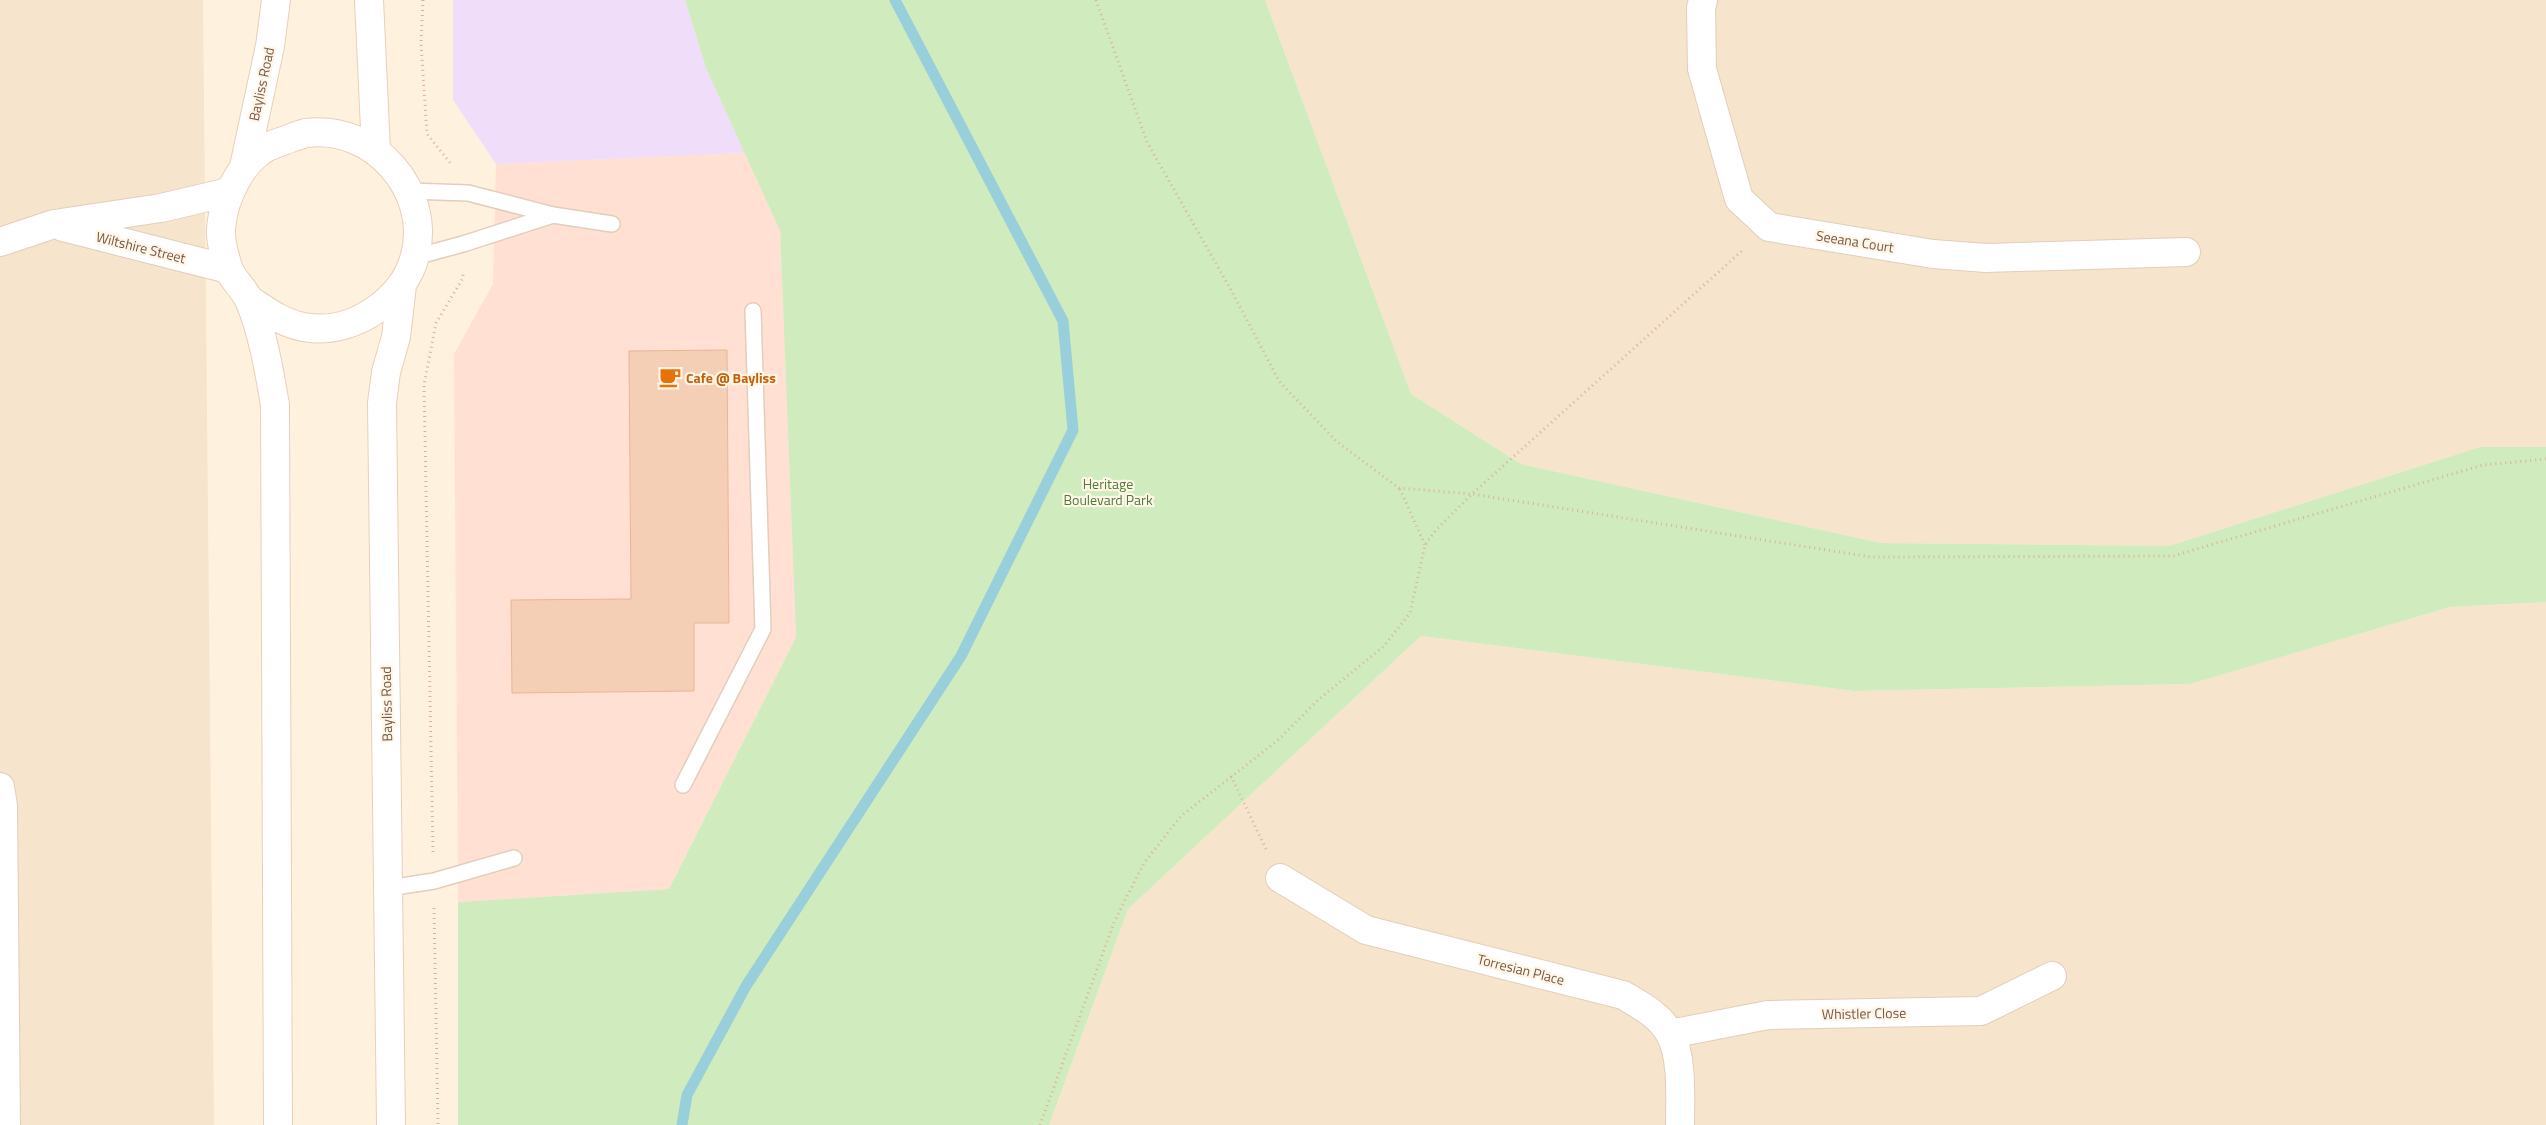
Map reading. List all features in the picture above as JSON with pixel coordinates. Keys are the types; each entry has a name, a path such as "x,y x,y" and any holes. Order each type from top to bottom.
{"street":[{"name":"Bayliss Road","path":"244,167 270,46 276,0"},
{"path":"369,0 376,150"},
{"path":"1703,0 1701,8 1702,69 1739,199 1769,227"},
{"path":"306,133 342,135 376,150 396,168 409,190 418,224 415,257 402,284 378,310 346,325 312,328 278,320 250,300 228,269 220,231 229,192 244,167 272,144 306,133"},
{"name":"Wiltshire Street","path":"0,242 54,224 161,208 229,192"},
{"name":"Wiltshire Street","path":"54,224 228,269"},
{"name":"Seeana Court","path":"1769,227 1933,254 1986,258 2186,252"},
{"name":"Bayliss Road","path":"391,1125 382,403 386,372 396,337 402,284"},
{"path":"250,300 269,367 274,405 278,1125"},
{"path":"0,787 3,806 6,1125"},
{"name":"Torresian Place","path":"1280,878 1366,930 1623,995 1651,1012 1670,1034 1680,1073 1680,1125"},
{"name":"Whistler Close","path":"1670,1034 1768,1015 1981,1011 2052,976"}],"lane":[{"path":"409,190 468,193 553,215 612,224"},
{"path":"415,257 463,244 553,215"},
{"path":"683,785 762,629 753,311"},
{"path":"389,888 434,881 514,858"}],"path":[{"path":"423,0 421,43 427,134 464,181 468,193"},
{"path":"1096,0 1147,142 1231,290 1279,381 1336,441 1399,488 1425,545"},
{"path":"1040,1125 1115,920 1144,862 1181,816 1277,741 1318,700 1384,646 1410,613 1425,545 1435,531 1472,494 1769,227"},
{"path":"438,1125 424,385 436,323 463,278 463,244"},
{"path":"1399,488 1472,494 1871,557 2173,556 2483,465 2546,459"},
{"path":"1231,776 1280,878"}],"shaded area":[{"path":"0,0 203,0 214,1125 0,1125"},
{"path":"453,0 685,0 706,68 745,153 496,164 453,100"},
{"path":"1265,0 2546,0 2546,447 2480,447 2169,546 1881,543 1521,464 1411,394"},
{"path":"745,153 780,231 796,637 669,889 458,902 454,354 493,284 496,164","holes":["727,350 729,623 694,623 694,691 512,693 511,600 631,599 629,352"]},
{"path":"2546,602 2546,1125 1049,1125 1128,909 1421,636 1854,691 2189,684 2450,607"}],"green space":[{"name":"Heritage Boulevard Park","path":"685,0 1265,0 1411,394 1521,464 1881,543 2169,546 2480,447 2546,447 2546,602 2450,607 2190,684 1854,691 1421,636 1128,909 1049,1125 458,1125 458,902 669,889 796,637 780,231 706,68"}],"building":[{"path":"727,350 729,623 694,623 694,691 512,693 511,600 631,599 629,351"}],"waterway":[{"path":"682,1125 687,1095 746,986 961,656 1073,430 1063,321 895,0"}],"place":[{"name":"Cafe @ Bayliss","path":"670,377"}]}
